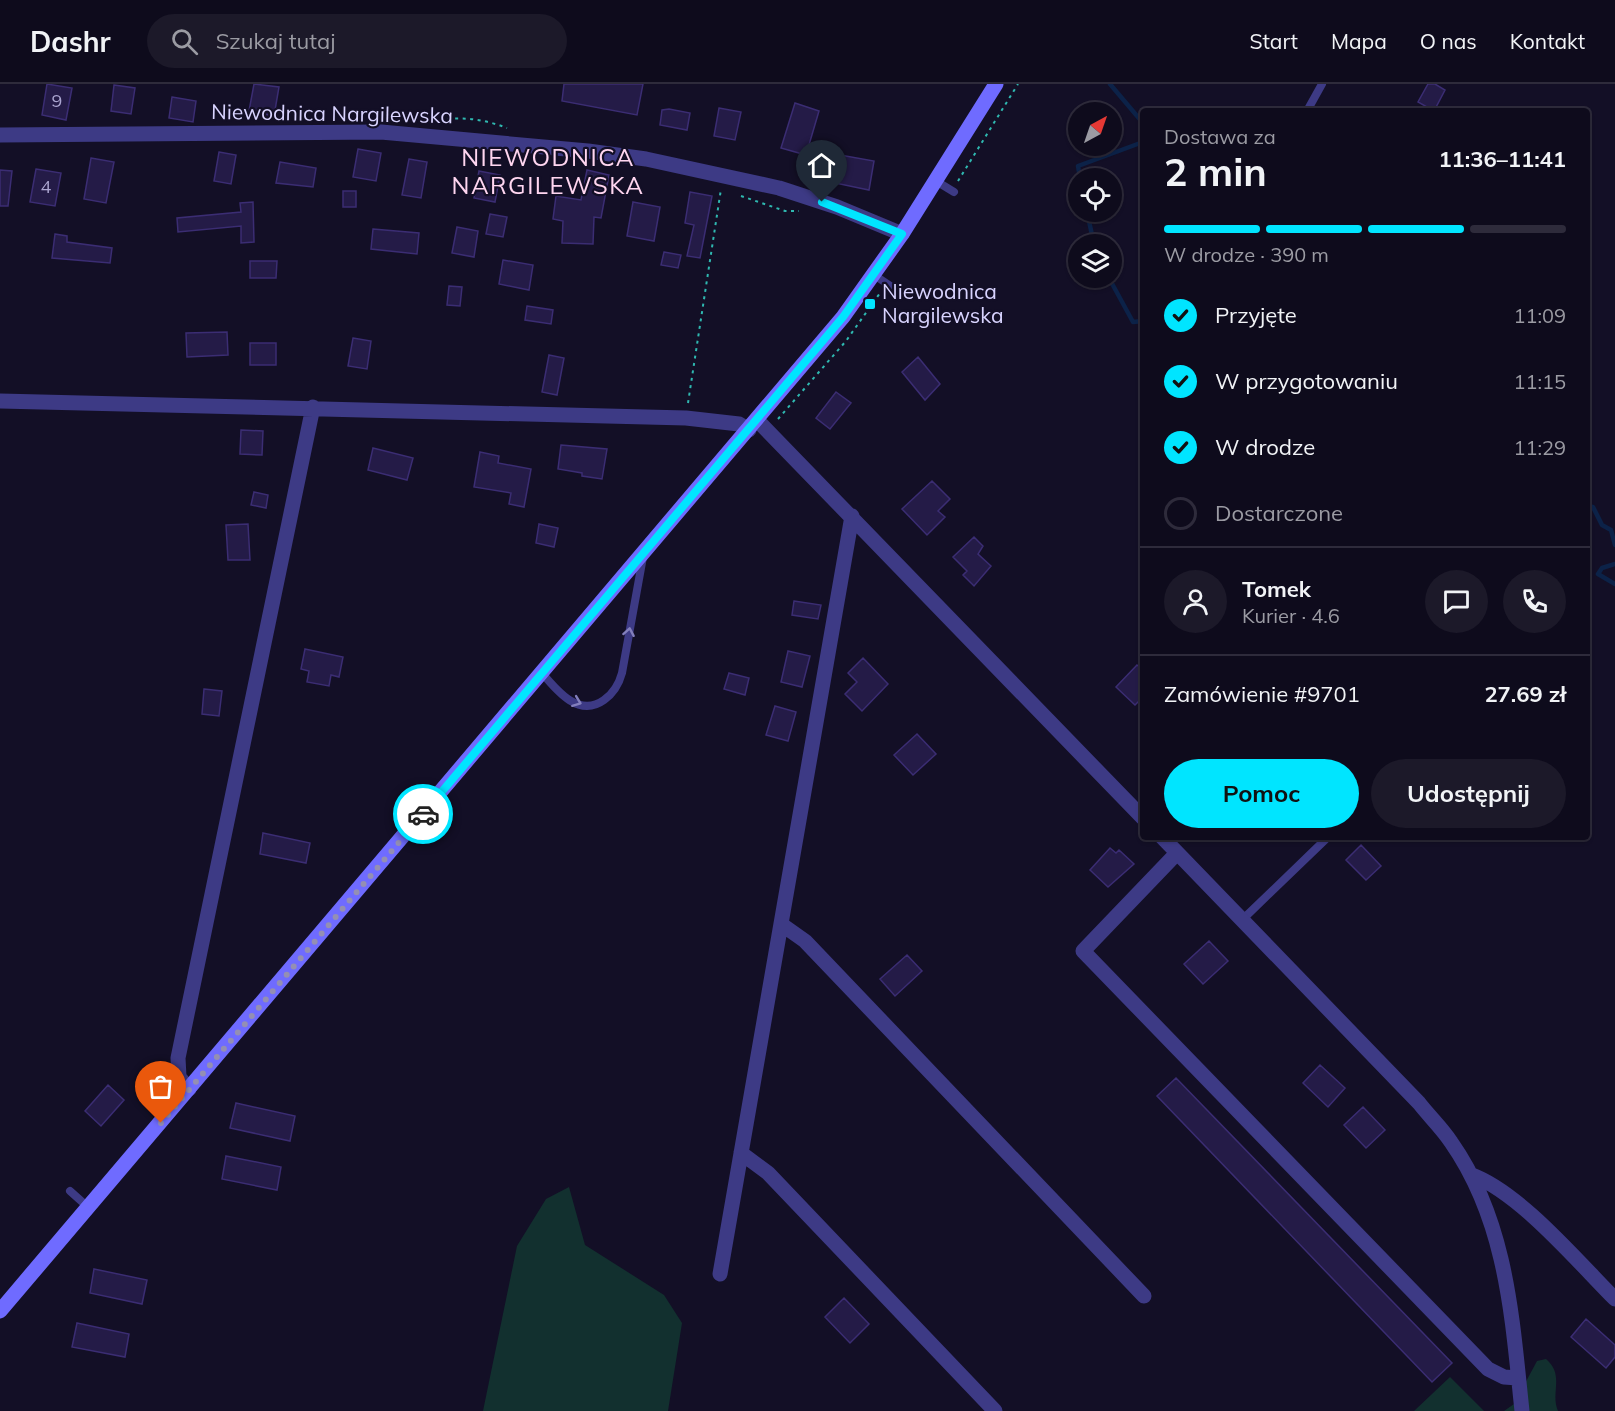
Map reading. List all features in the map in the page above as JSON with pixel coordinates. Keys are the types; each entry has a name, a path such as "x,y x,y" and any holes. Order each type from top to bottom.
{"street":[{"path":"0,1311 843,317 902,234 996,84"},
{"name":"Niewodnica Nargilewska","path":"0,135 381,132 588,151 646,159 779,188 837,207 902,234"},
{"path":"0,401 686,418 753,425 852,516 1140,815"},
{"path":"189,1089 179,1077 178,1058 313,407"},
{"path":"720,1274 852,516"},
{"path":"1165,840 1419,1103 1451,1141 1472,1175 1502,1254 1521,1411"},
{"path":"1177,853 1083,951 1488,1369 1504,1377 1518,1378"},
{"path":"781,924 805,941 1144,1296"},
{"path":"741,1153 768,1173 995,1411"},
{"path":"1472,1175 1490,1182 1510,1196 1615,1299"}],"lane":[{"path":"1309,108 1322,84"},
{"path":"936,181 954,192"},
{"path":"874,275 892,287"},
{"path":"542,674 559,693 585,706 598,705 616,688 622,673 644,553"},
{"path":"1242,920 1325,840"},
{"path":"70,1191 89,1208"}],"path":[{"path":"686,418 721,186 752,201 785,211 809,210"}],"green space":[{"path":"569,1187 585,1245 664,1295 682,1323 668,1411 483,1411 517,1246 546,1199"},
{"path":"1546,1359 1555,1371 1555,1398 1558,1411 1504,1411 1514,1404 1537,1361"},
{"path":"1450,1377 1484,1411 1414,1411"}],"building":[{"path":"47,84 72,88 66,120 42,115"},
{"path":"254,84 279,87 274,116 249,111"},
{"path":"564,84 643,84 637,115 562,101"},
{"path":"1428,84 1435,84 1445,90 1436,108 1429,108 1418,102"},
{"path":"114,85 135,88 131,114 111,111"},
{"path":"172,97 196,101 193,122 169,118"},
{"path":"795,103 819,111 806,155 781,148"},
{"path":"719,108 741,112 735,140 714,136"},
{"path":"662,110 690,113 687,130 660,125"},
{"path":"358,149 381,153 376,181 353,177"},
{"path":"219,152 236,155 231,184 214,181"},
{"path":"840,155 874,161 869,190 835,183"},
{"path":"91,158 114,162 106,203 84,199"},
{"path":"409,159 427,162 421,198 402,195"},
{"path":"280,162 316,168 313,187 276,183"},
{"path":"36,169 61,173 55,206 30,202"},
{"path":"0,170 12,171 8,206 0,206"},
{"path":"587,170 609,175 601,218 594,217 593,244 562,243 563,221 553,219 556,196 581,200"},
{"path":"479,171 500,175 495,202 474,198"},
{"path":"343,191 356,191 356,207 343,207"},
{"path":"690,192 712,196 700,258 687,256 694,225 685,223"},
{"path":"253,202 254,242 241,243 241,226 178,232 177,218 241,212 240,203"},
{"path":"633,202 660,207 654,241 627,236"},
{"path":"490,214 507,217 503,237 486,234"},
{"path":"457,227 478,231 474,257 452,253"},
{"path":"373,229 419,233 417,254 371,249"},
{"path":"55,234 67,236 67,242 112,248 110,263 52,258"},
{"path":"664,252 681,255 678,268 661,265"},
{"path":"503,260 533,265 529,290 499,284"},
{"path":"250,261 277,261 276,278 250,278"},
{"path":"449,286 462,287 460,306 447,305"},
{"path":"527,306 553,310 551,324 525,320"},
{"path":"227,332 228,355 187,357 186,333"},
{"path":"353,338 371,341 367,369 348,366"},
{"path":"250,343 276,343 276,365 250,365"},
{"path":"549,355 564,358 557,395 542,392"},
{"path":"918,357 940,384 925,400 902,372"},
{"path":"836,392 851,403 830,429 816,418"},
{"path":"241,430 263,431 262,455 240,454"},
{"path":"561,445 607,449 602,479 558,469"},
{"path":"373,448 413,458 407,480 368,470"},
{"path":"480,452 499,456 498,463 531,469 524,507 509,504 511,493 474,487"},
{"path":"932,481 950,499 938,511 945,517 927,535 902,509"},
{"path":"254,492 268,495 266,508 251,505"},
{"path":"248,524 250,560 228,560 226,525"},
{"path":"539,524 558,528 554,547 536,543"},
{"path":"974,537 983,546 978,554 991,566 974,586 963,575 967,571 953,557"},
{"path":"794,601 821,605 818,619 792,615"},
{"path":"305,649 343,657 339,677 331,675 329,686 307,682 309,671 301,669"},
{"path":"788,651 810,656 802,687 781,682"},
{"path":"863,658 888,684 862,711 845,694 857,682 848,673"},
{"path":"1137,665 1140,668 1140,700 1135,705 1116,687"},
{"path":"729,673 749,678 745,695 724,689"},
{"path":"204,689 222,691 219,716 202,714"},
{"path":"775,706 796,712 788,741 766,735"},
{"path":"917,734 936,754 913,775 894,755"},
{"path":"263,833 310,843 306,863 260,854"},
{"path":"1361,845 1381,866 1366,880 1346,860"},
{"path":"1110,848 1116,853 1119,850 1134,864 1108,887 1090,870"},
{"path":"1209,941 1228,961 1203,984 1184,964"},
{"path":"907,955 922,971 895,996 880,979"},
{"path":"1320,1065 1345,1088 1328,1107 1303,1083"},
{"path":"1176,1078 1452,1363 1432,1382 1157,1096"},
{"path":"108,1085 124,1100 101,1126 85,1111"},
{"path":"236,1103 295,1116 290,1141 230,1128"},
{"path":"1363,1107 1385,1130 1366,1148 1344,1125"},
{"path":"226,1156 281,1167 277,1190 222,1179"},
{"path":"94,1269 147,1280 142,1304 90,1293"},
{"path":"844,1298 869,1324 850,1343 825,1317"},
{"path":"1586,1319 1615,1345 1615,1357 1606,1368 1571,1337"},
{"path":"77,1323 129,1334 125,1357 72,1347"}],"waterway":[{"path":"1110,84 1140,119"},
{"path":"1078,168 1078,166 1140,143"},
{"path":"1089,222 1092,234"},
{"path":"1114,288 1133,322 1140,321"},
{"path":"1590,506 1593,507 1602,525 1611,530 1615,545"},
{"path":"1615,564 1602,568 1598,574 1615,584"}],"way so far":[{"path":"161,1123 423,814"}],"place":[{"name":"Niewodnica Nargilewska","path":"870,304"}],"district":[{"name":"NIEWODNICA NARGILEWSKA","path":"548,172"}],"route":[{"path":"423,814 843,317 902,234 822,202"}]}
